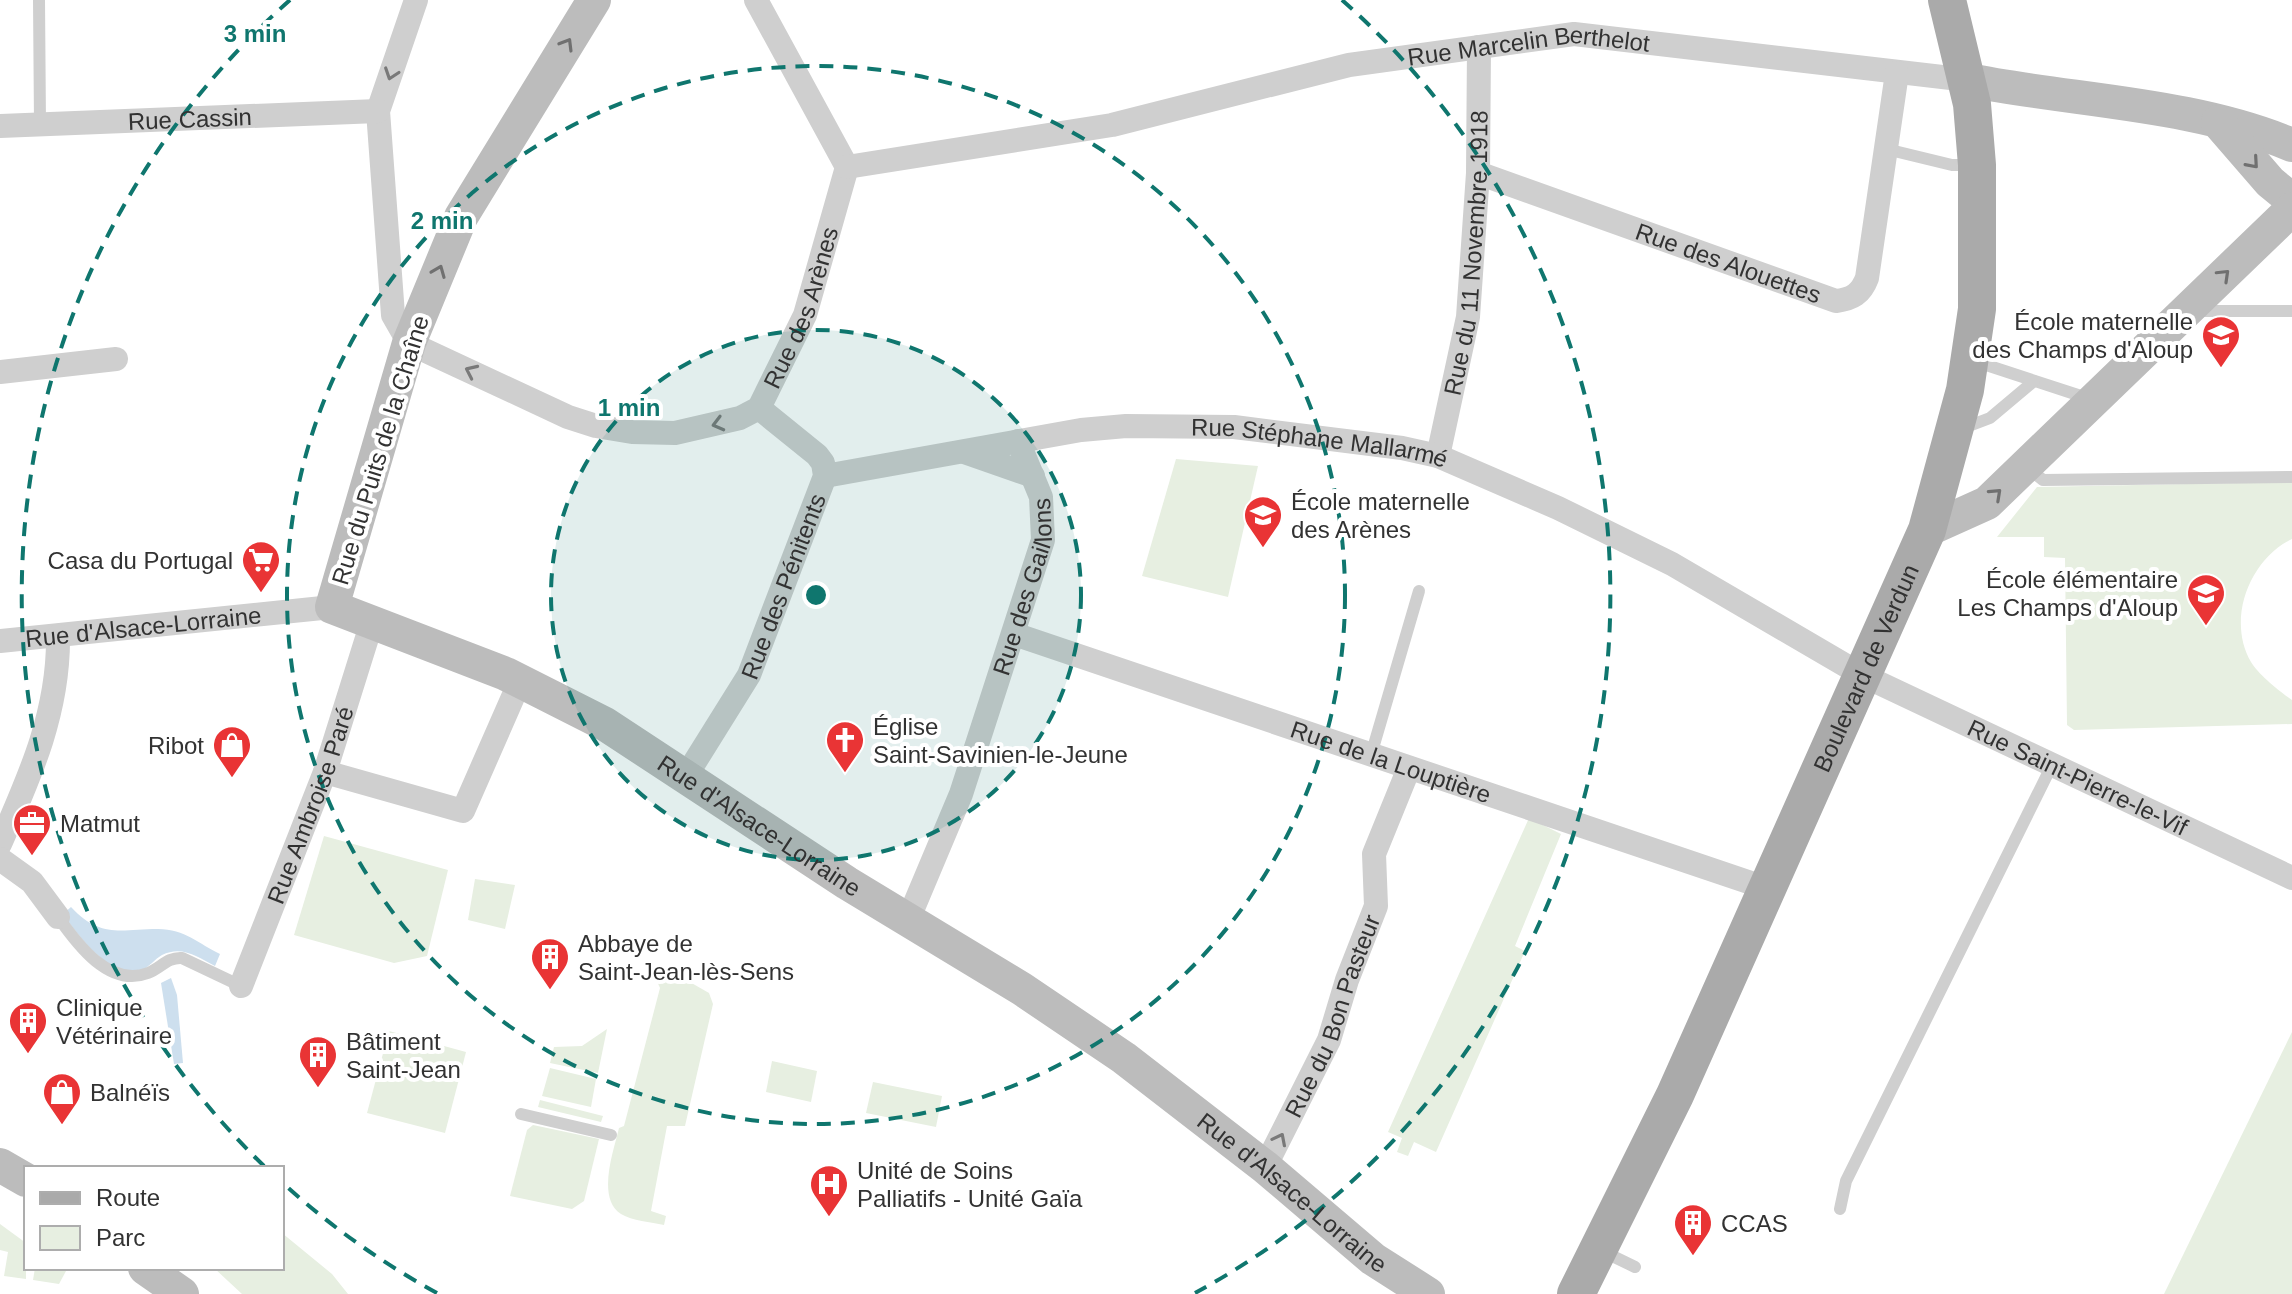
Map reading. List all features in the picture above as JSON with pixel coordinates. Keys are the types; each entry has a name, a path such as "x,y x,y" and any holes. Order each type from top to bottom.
{"main road":[{"name":"Boulevard de Verdun","path":"1576,1294 1592,1246 1675,1095 1927,530 1954,432 1977,309 1977,165 1968,80 1947,0"}],"street":[{"path":"409,343 393,315 378,111 416,0"},
{"name":"Rue du Puits de la Chaîne","path":"332,607 409,343 461,217 594,0"},
{"path":"756,0 847,167"},
{"name":"Rue Marcelin Berthelot","path":"847,167 1098,127 1349,65 1587,34 1968,80 2218,122 2292,145"},
{"name":"Rue du 11 Novembre 1918","path":"1438,456 1468,317 1478,173 1479,47"},
{"name":"Rue des Alouettes","path":"1478,173 1836,301 1857,294 1867,278 1897,73"},
{"name":"Rue Cassin","path":"0,126 378,111"},
{"path":"2218,122 2270,182 2292,200"},
{"name":"Rue des Arènes","path":"409,343 568,417 632,432 675,433 740,418 759,408 805,315 847,167"},
{"path":"1927,530 1987,503 2292,209"},
{"path":"0,372 116,359"},
{"name":"Rue des Pénitents","path":"686,776 749,675 825,476 823,463 817,455 759,408"},
{"name":"Rue Stéphane Mallarmé","path":"825,476 1018,441 1126,426 1234,427 1402,448 1438,456 1558,508 1672,564 1862,675"},
{"name":"Rue des Gaillons","path":"908,920 1014,634 1043,540 1041,497 1018,441"},
{"name":"Rue des Gaillons","path":"963,451 1033,476"},
{"name":"Rue d'Alsace-Lorraine","path":"0,641 332,607 520,681 605,724 872,891 908,920 1022,989 1124,1058 1265,1167 1373,1259 1428,1294"},
{"name":"Rue Ambroise Paré","path":"241,986 325,772 372,622"},
{"name":"Rue de la Louptière","path":"1014,634 1769,889"},
{"path":"0,844 27,781 55,699 58,636"},
{"name":"Rue Saint-Pierre-le-Vif","path":"1862,675 2292,878"},
{"path":"325,772 463,811 520,681"},
{"name":"Rue du Bon Pasteur","path":"1265,1167 1329,1040 1347,980 1376,906 1374,854 1409,768"},
{"path":"0,859 32,882 63,914"},
{"path":"148,1270 182,1294"}],"lane":[{"path":"39,0 40,124"},
{"path":"1886,149 1952,165 1977,165"},
{"path":"2186,311 2292,311"},
{"path":"1969,359 2081,396 2089,405"},
{"path":"1954,432 1990,418 2034,381"},
{"path":"2025,466 2043,480 2292,477"},
{"path":"1371,755 1419,591"},
{"path":"1840,1209 1846,1181 2053,763"},
{"path":"52,893 83,951 118,972 142,975 172,959 182,958 241,986"},
{"path":"521,1114 611,1135"},
{"path":"1592,1246 1635,1267"}],"green space":[{"path":"1176,459 1258,466 1228,597 1142,576"},
{"name":"École élémentaire Les Champs d'Aloup","path":"2292,482 2292,539 2277,548 2254,575 2246,592 2241,627 2244,645 2254,667 2292,700 2292,724 2074,730 2067,725 2065,558 2044,557 2044,537 1997,537 2037,487"},
{"path":"1529,818 1561,834 1515,946 1525,951 1436,1152 1414,1142 1408,1156 1397,1152 1402,1138 1388,1132"},
{"path":"324,836 448,870 427,956 394,963 294,935"},
{"path":"475,879 515,885 505,929 468,920"},
{"path":"667,969 709,993 713,1004 685,1126 667,1126 651,1211 666,1216 664,1225 621,1214 609,1197 608,1186 619,1128 624,1126 660,988 656,979"},
{"path":"607,1029 598,1073 550,1063 554,1047 582,1046"},
{"path":"389,1031 466,1052 445,1133 367,1113"},
{"path":"2292,1032 2292,1294 2164,1294"},
{"path":"772,1061 817,1071 811,1102 766,1092"},
{"path":"550,1068 596,1079 591,1107 542,1096"},
{"path":"873,1082 942,1096 936,1127 866,1113"},
{"path":"540,1100 603,1116 601,1122 538,1107"},
{"path":"533,1125 599,1139 584,1201 572,1209 510,1196 527,1130"},
{"path":"0,1224 24,1242 26,1279 4,1276 8,1252 0,1250"},
{"path":"284,1235 332,1274 348,1294 242,1294 216,1270 284,1270"},
{"path":"35,1270 66,1271 59,1284 33,1280"}],"water":[{"path":"71,907 102,928 168,930 220,954 215,966 190,953 176,951 162,955 142,970 131,972 119,969 96,954 77,933 63,914"},
{"path":"171,978 177,995 183,1063 174,1064 161,983"}],"place":[{"name":"École maternelle des Champs d'Aloup","path":"2221,369"},
{"name":"École maternelle des Arènes","path":"1263,549"},
{"name":"Casa du Portugal","path":"261,594"},
{"name":"École élémentaire Les Champs d'Aloup","path":"2206,627"},
{"name":"Église Saint-Savinien-le-Jeune","path":"845,774"},
{"name":"Ribot","path":"232,779"},
{"name":"Matmut","path":"32,857"},
{"name":"Abbaye de Saint-Jean-lès-Sens","path":"550,991"},
{"name":"Clinique Vétérinaire","path":"28,1055"},
{"name":"Bâtiment Saint-Jean","path":"318,1089"},
{"name":"Balnéïs","path":"62,1126"},
{"name":"Unité de Soins Palliatifs - Unité Gaïa","path":"829,1218"},
{"name":"CCAS","path":"1693,1257"}]}
